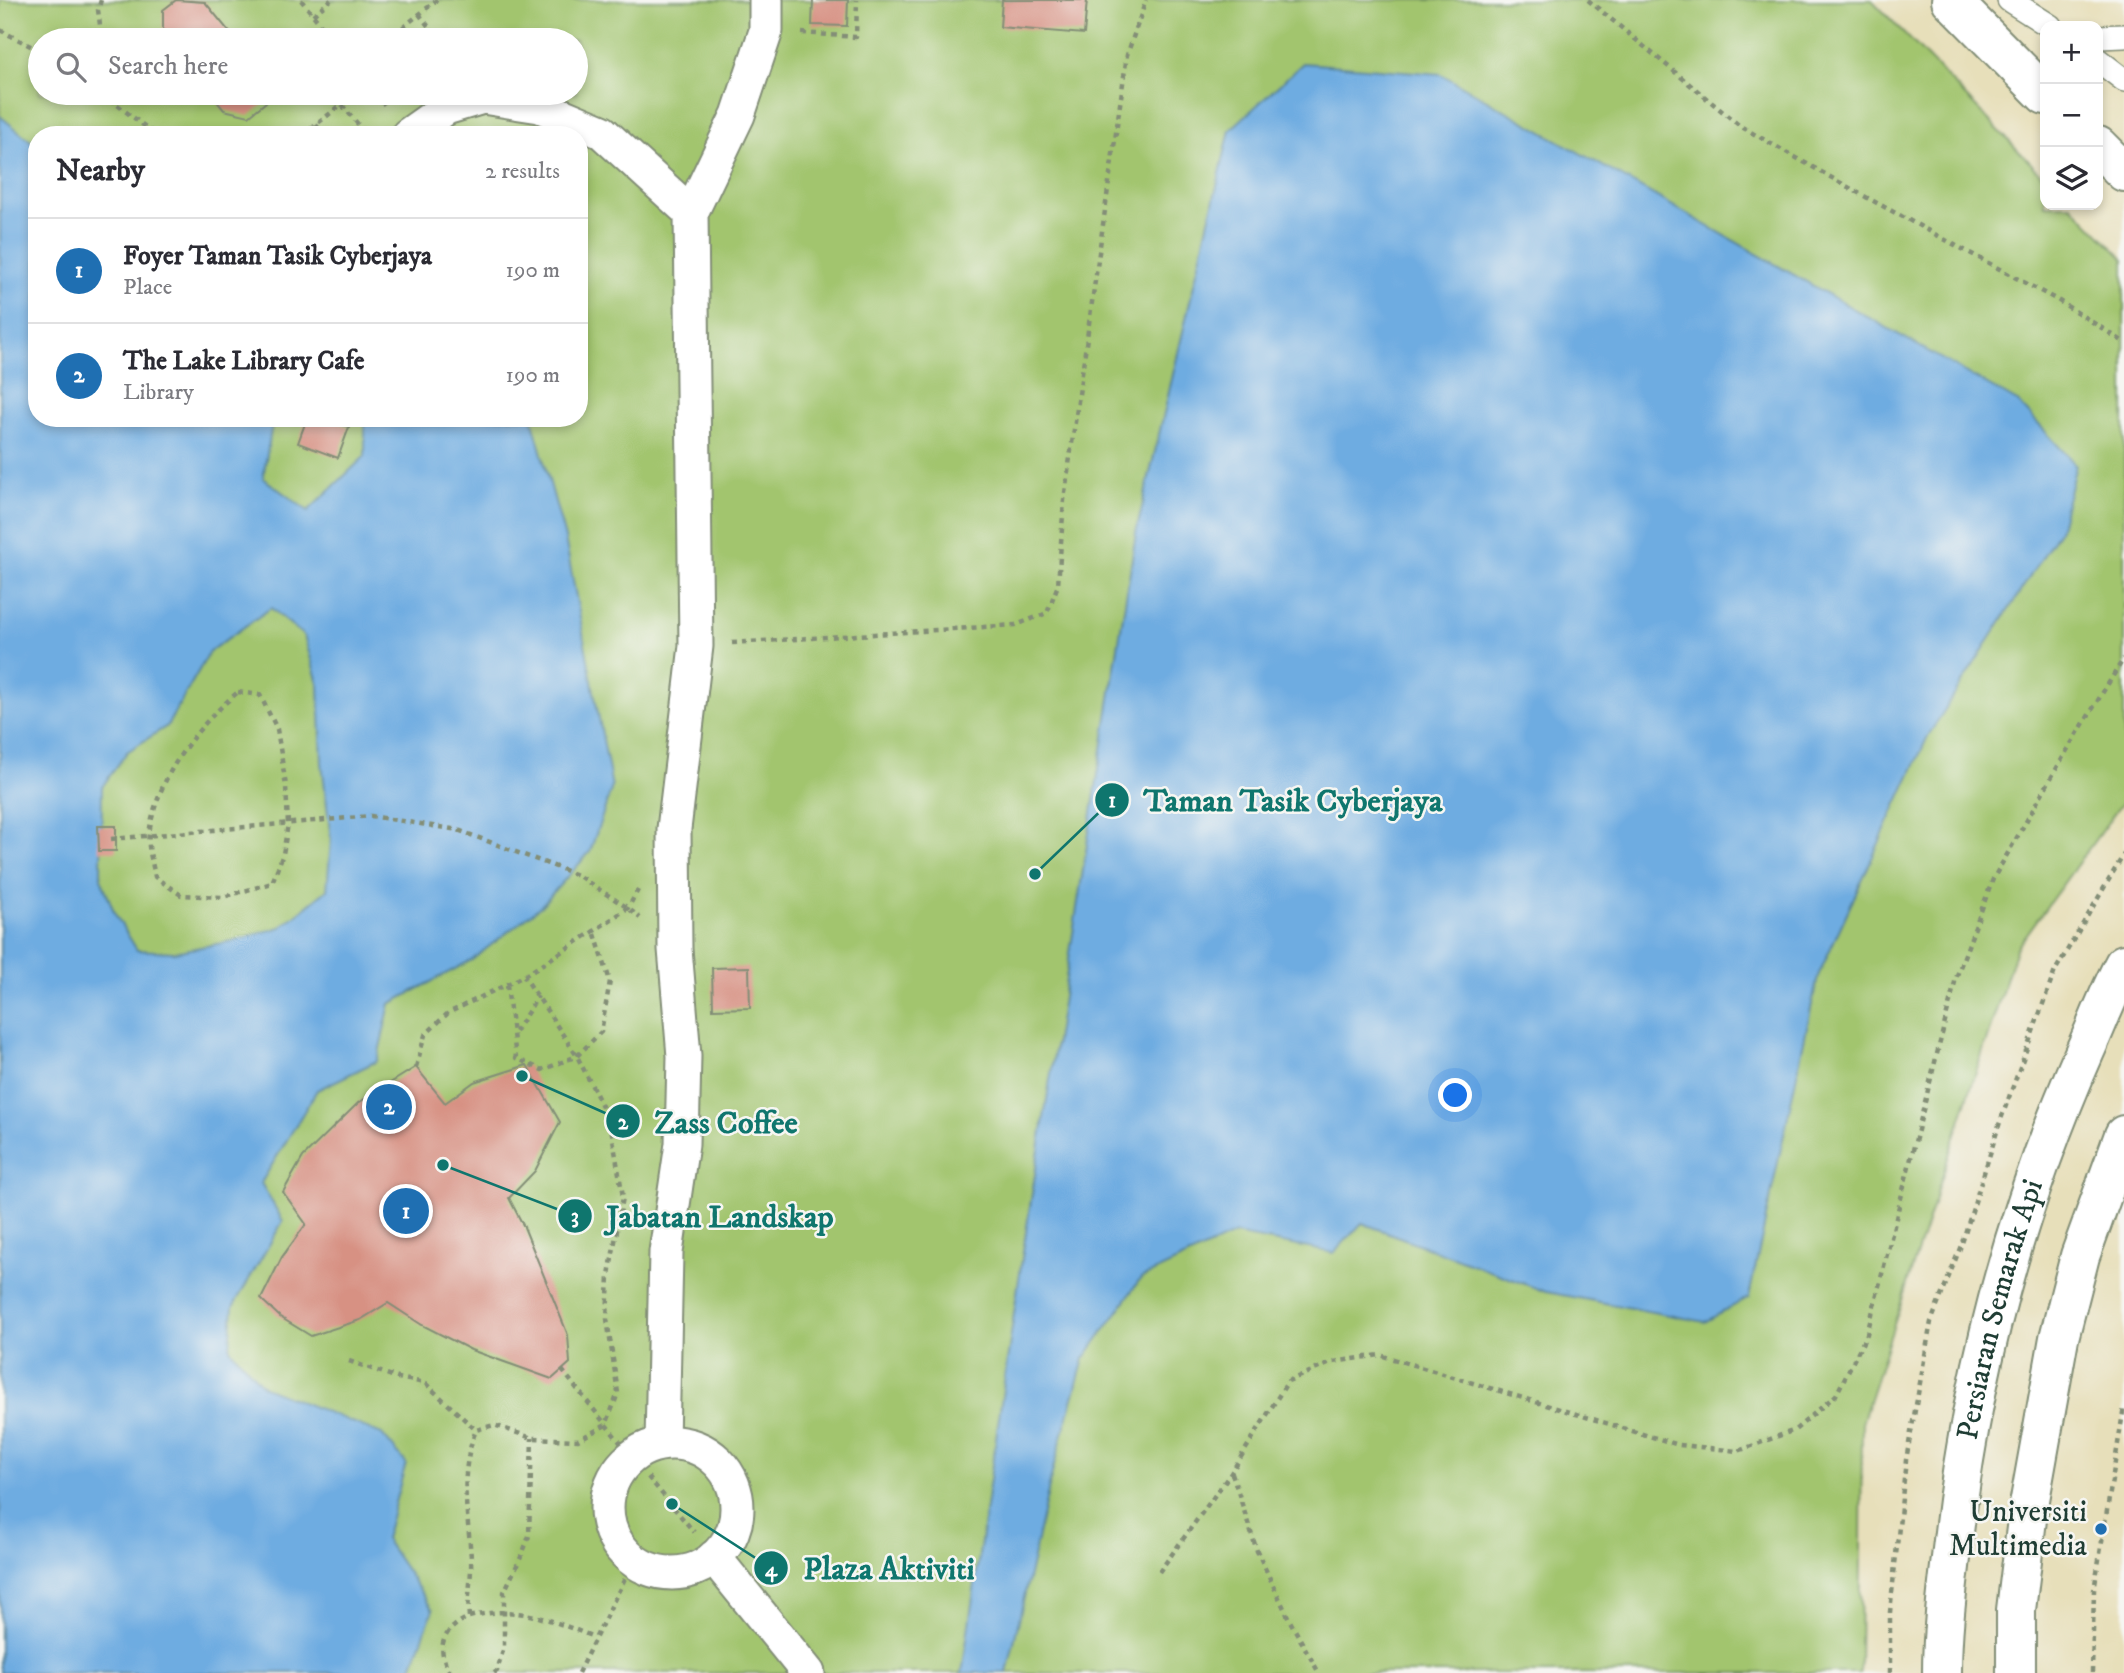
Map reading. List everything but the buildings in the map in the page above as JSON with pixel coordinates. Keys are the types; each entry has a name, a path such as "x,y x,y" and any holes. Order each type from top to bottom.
{"main road":[{"path":"1951,0 2040,90"},
{"path":"2099,147 2124,172"},
{"name":"Persiaran Semarak Api","path":"1942,1673 1961,1475 1975,1391 2006,1265 2038,1166 2124,964"},
{"path":"2015,1673 2016,1610 2028,1511 2056,1350 2080,1256 2124,1135"}],"street":[{"path":"662,1443 666,1252 682,1144 684,1056 675,949 674,829 696,646 691,213 738,115 766,15"},
{"path":"421,126 446,108 456,105"},
{"path":"534,105 588,126"},
{"path":"588,126 602,132 691,213"},
{"path":"662,1443 683,1443 703,1451 720,1463 732,1481 737,1502 735,1524 727,1543 714,1557 694,1570 673,1573 652,1570 634,1560 620,1546 610,1528 607,1508 610,1489 619,1470 646,1447 662,1443"},
{"path":"714,1557 808,1673"}],"lane":[{"path":"2009,0 2042,21"},
{"path":"2103,37 2124,36"},
{"path":"2103,64 2124,80"}],"path":[{"path":"100,28 98,10 101,0"},
{"path":"301,0 323,28"},
{"path":"313,15 331,0"},
{"path":"402,28 437,0"},
{"path":"766,15 856,37 857,0"},
{"path":"696,646 1016,625 1047,613 1058,585 1064,500 1127,55 1146,0"},
{"path":"1588,0 1740,126 2059,301 2124,342"},
{"path":"419,15 429,28"},
{"path":"0,30 28,45"},
{"path":"120,105 145,126"},
{"path":"316,125 342,105 360,126"},
{"path":"1160,1572 1231,1473 1288,1381 1333,1362 1380,1355 1679,1445 1738,1451 1795,1430 1836,1395 1867,1334 1956,978 1993,879 2124,658"},
{"path":"237,692 260,695 277,729 286,786 288,824 283,854 272,883 223,897 181,895 155,877 148,836 158,801 180,753 216,711 237,692"},
{"path":"111,839 371,816 458,830 577,875 628,908 675,949"},
{"path":"416,1066 425,1035 448,1013 524,976 594,931 628,908 641,885"},
{"path":"507,985 516,1058 542,1070 577,1056 601,1032 610,981 594,931"},
{"path":"475,1430 494,1425 532,1438 578,1440 606,1425 618,1393 607,1319 609,1275 622,1197 610,1122 577,1056 524,976"},
{"path":"514,1032 538,996"},
{"path":"349,1361 398,1378 425,1383 475,1430"},
{"path":"2092,1673 2094,1590 2124,1407"},
{"path":"469,1617 471,1561 464,1497 468,1449 475,1430"},
{"path":"494,1673 504,1647 504,1592 523,1555 528,1536 532,1438"},
{"path":"1231,1473 1257,1551 1290,1621 1319,1673"},
{"path":"578,1673 634,1560"},
{"path":"451,1673 444,1662 443,1641 454,1624 469,1617 485,1613 533,1614 594,1637"}],"green space":[{"path":"0,0 1872,0 2040,173 2040,210 2076,210 2124,259 2124,800 2016,949 1862,1423 1860,1673 0,1673"}],"water":[{"path":"1303,63 1441,74 2019,403 2076,465 2059,531 1928,736 1818,976 1749,1297 1705,1322 1546,1292 1362,1223 1334,1253 1235,1234 1141,1278 1084,1359 1053,1469 1007,1673 962,1673 1023,1251 1136,533 1230,130"},
{"path":"0,116 28,139 28,427 272,427 263,478 308,511 365,456 365,427 534,427 565,538 612,787 590,852 541,906 472,960 390,1004 377,1061 317,1090 261,1183 283,1221 233,1307 230,1349 264,1387 382,1434 406,1463 385,1539 433,1610 410,1673 0,1673","holes":["271,608 304,636 319,686 322,763 331,840 327,890 281,927 233,941 174,952 137,950 115,914 101,878 102,787 127,752 167,726 210,651"]}],"place":[{"name":"Taman Tasik Cyberjaya","path":"1035,874"},
{"name":"Zass Coffee","path":"522,1076"},
{"name":"The Lake Library Cafe","path":"389,1107"},
{"name":"Jabatan Landskap","path":"443,1165"},
{"name":"Foyer Taman Tasik Cyberjaya","path":"406,1211"},
{"name":"Plaza Aktiviti","path":"672,1504"},
{"name":"Universiti Multimedia","path":"2101,1529"}]}
